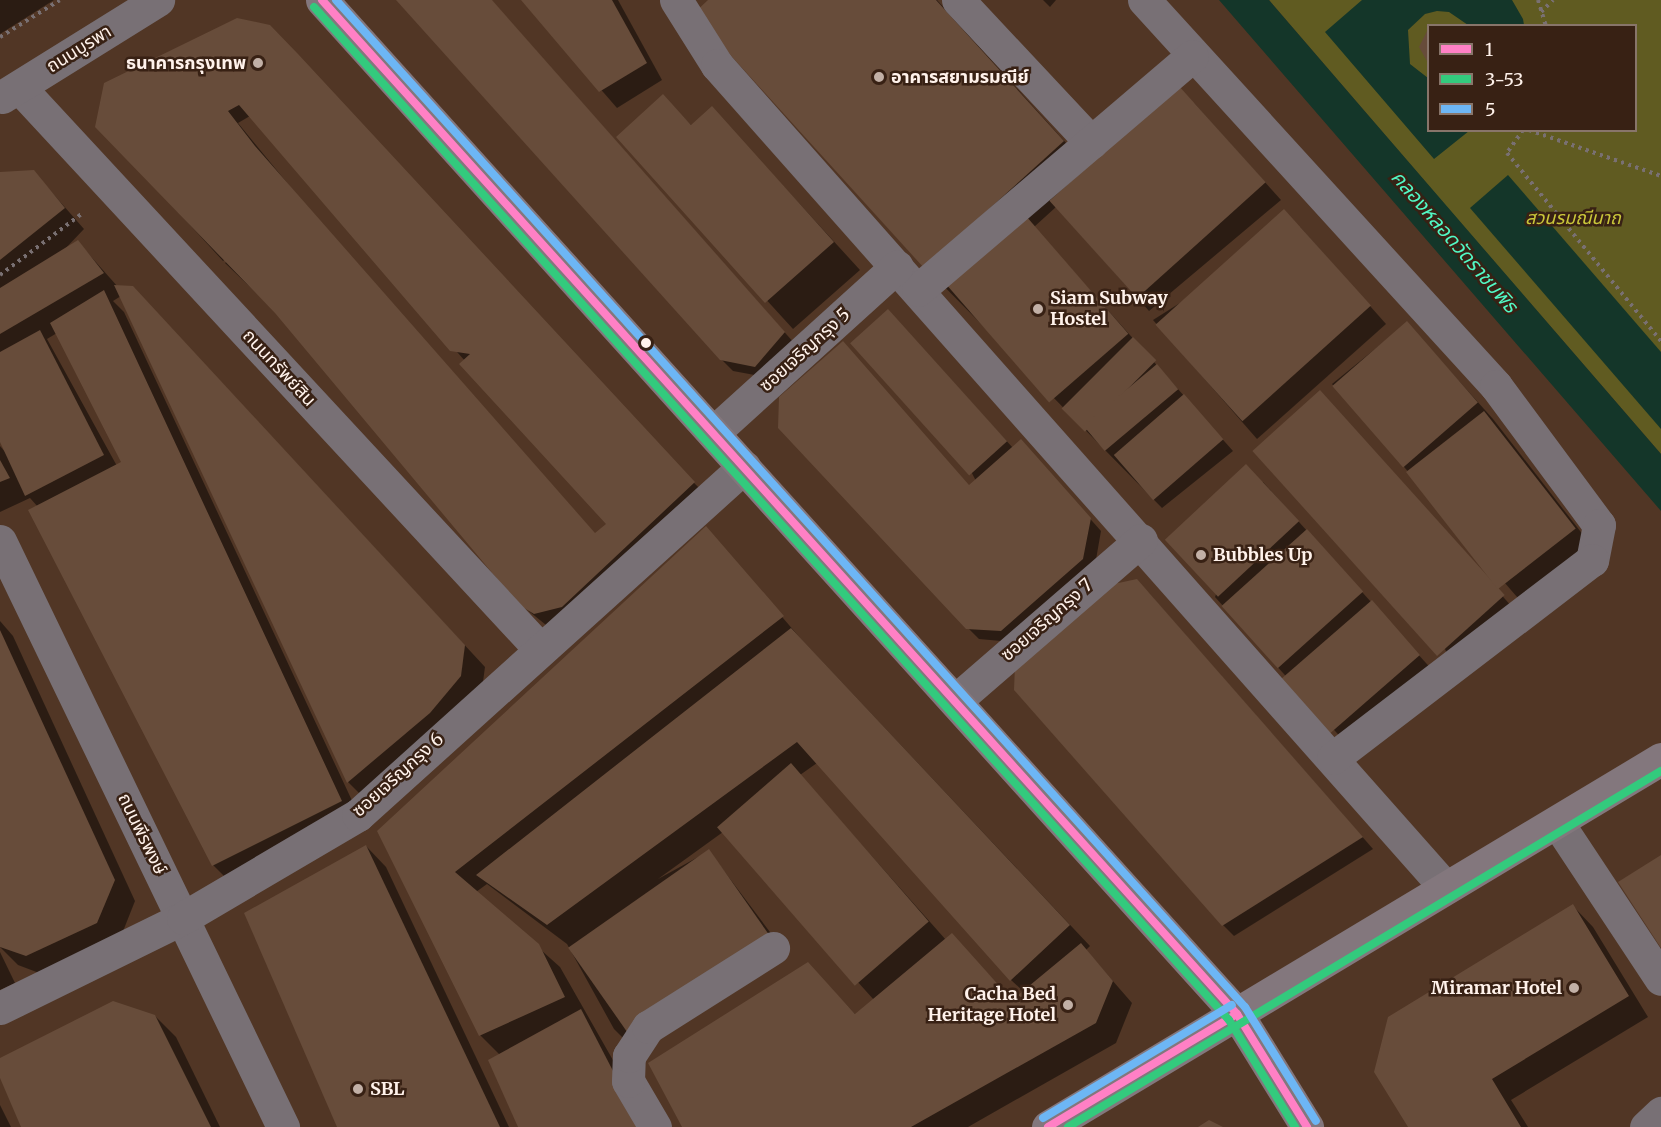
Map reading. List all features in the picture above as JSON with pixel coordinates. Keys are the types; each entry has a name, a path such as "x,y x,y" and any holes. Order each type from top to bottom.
{"main road":[{"path":"322,0 1237,1014 1307,1127"},
{"path":"1048,1127 1661,759"}],"street":[{"name":"ถนนบูรพา","path":"10,93 158,0"},
{"path":"676,0 717,65 1141,540 1446,888"},
{"path":"958,0 1091,142"},
{"path":"1144,0 1192,56 1496,386 1599,525 1592,560 1333,758"},
{"name":"ซอยเจริญกรุง 5","path":"713,433 907,278 1091,142 1192,56"},
{"name":"ถนนทรัพย์สิน","path":"10,93 113,189 540,649"},
{"name":"ซอยเจริญกรุง 6","path":"0,1008 183,918 358,815 744,467"},
{"name":"ซอยเจริญกรุง 7","path":"955,701 1141,540"},
{"name":"ถนนพีรพงษ์","path":"0,541 283,1127"},
{"path":"1557,822 1661,979"},
{"path":"655,1127 628,1081 628,1056 648,1027 773,948"},
{"path":"1646,1127 1661,1113"}],"path":[{"path":"0,37 60,0"},
{"path":"1538,0 1545,24"},
{"path":"1541,12 1553,0"},
{"path":"1522,132 1507,153 1661,341"},
{"path":"1535,132 1661,176"},
{"path":"0,275 36,253 113,189"}],"green space":[{"name":"สวนรมณีนาถ","path":"1269,0 1661,0 1661,454 1447,207"}],"water":[{"name":"คลองหลอดวัดราชบพิธ","path":"1219,0 1269,0 1661,454 1661,511"},
{"path":"1362,0 1512,0 1524,24 1467,24 1449,12 1437,11 1425,14 1408,30 1410,64 1427,77 1427,132 1468,132 1434,159 1325,32"},
{"path":"1508,175 1661,352 1661,429 1470,208"}],"building":[{"path":"396,0 492,0 785,332 755,367 720,360"},
{"path":"521,0 612,0 647,63 599,92"},
{"name":"อาคารสยามรมณีย์","path":"708,0 936,0 1064,141 924,268 693,14"},
{"path":"237,18 270,25 695,482 562,607 534,614 519,605 275,313 95,127 104,83","holes":["239,105 450,351 470,354 459,364 606,524 595,533 255,146 228,111"]},
{"path":"1427,31 1427,61 1419,47"},
{"path":"1178,85 1266,182 1137,298 1049,201"},
{"path":"663,94 691,125 712,106 834,242 765,303 616,137"},
{"path":"34,170 65,208 0,260 0,172"},
{"path":"1284,209 1371,306 1242,421 1155,325"},
{"name":"Siam Subway Hostel","path":"1026,216 1128,334 1049,403 947,285"},
{"path":"78,240 104,273 0,334 0,288"},
{"path":"114,285 133,286 465,645 461,676 430,713 347,783"},
{"path":"104,290 342,801 212,866 28,510 121,462 50,323"},
{"path":"888,309 1007,441 969,475 850,343"},
{"path":"1407,321 1478,403 1403,467 1332,386"},
{"path":"40,330 104,455 25,496 0,442 0,352"},
{"path":"1133,337 1156,360 1085,432 1062,408"},
{"path":"843,341 969,485 1021,439 1091,518 1083,559 1001,631 966,629 778,428 779,397"},
{"path":"1157,364 1178,389 1105,451 1083,426"},
{"path":"1320,390 1505,595 1437,656 1252,451"},
{"path":"1184,394 1223,439 1153,500 1114,455"},
{"path":"1484,411 1576,528 1498,589 1406,472"},
{"path":"0,460 10,478 0,482"},
{"path":"1246,464 1299,521 1218,597 1165,540"},
{"path":"706,526 784,616 455,872 539,944 565,997 479,1036 377,831"},
{"path":"1307,529 1363,591 1278,668 1222,606"},
{"path":"1137,579 1363,837 1222,926 1014,690 1015,665 1109,585"},
{"path":"1372,600 1420,655 1328,735 1280,680"},
{"path":"791,628 1070,925 1010,981 797,742 547,925 476,875"},
{"path":"0,630 115,880 97,923 26,956 0,947"},
{"path":"791,763 929,921 855,986 717,827"},
{"path":"366,845 500,1127 337,1127 244,913"},
{"path":"709,849 769,935 628,1034 568,948"},
{"path":"1661,855 1661,948 1618,882"},
{"path":"1573,904 1629,996 1492,1079 1521,1127 1408,1127 1374,1072 1388,1017"},
{"path":"952,933 1012,1000 1081,943 1113,981 1096,1023 911,1127 682,1127 648,1063 808,962 855,1014"},
{"path":"113,1001 155,1015 211,1127 21,1127 0,1078 0,1058"},
{"path":"581,1009 642,1127 518,1127 488,1060"},
{"path":"1209,1120 1223,1127 1198,1127"}],"transit line":[{"name":"1","path":"322,0 1237,1014 1307,1127"},
{"name":"5","path":"336,0 1245,1007 1316,1121"},
{"name":"3-53","path":"314,7 1229,1020 1295,1127"},
{"name":"3-53","path":"1068,1127 1661,771"},
{"name":"5","path":"1043,1118 1232,1005"},
{"name":"1","path":"1048,1127 1237,1014"}],"place":[{"name":"ธนาคารกรุงเทพ","path":"258,63"},
{"name":"อาคารสยามรมณีย์","path":"879,77"},
{"name":"Siam Subway Hostel","path":"1038,309"},
{"name":"Bubbles Up","path":"1201,555"},
{"name":"Miramar Hotel","path":"1574,988"},
{"name":"Cacha Bed Heritage Hotel","path":"1068,1005"},
{"name":"SBL","path":"358,1089"}]}
